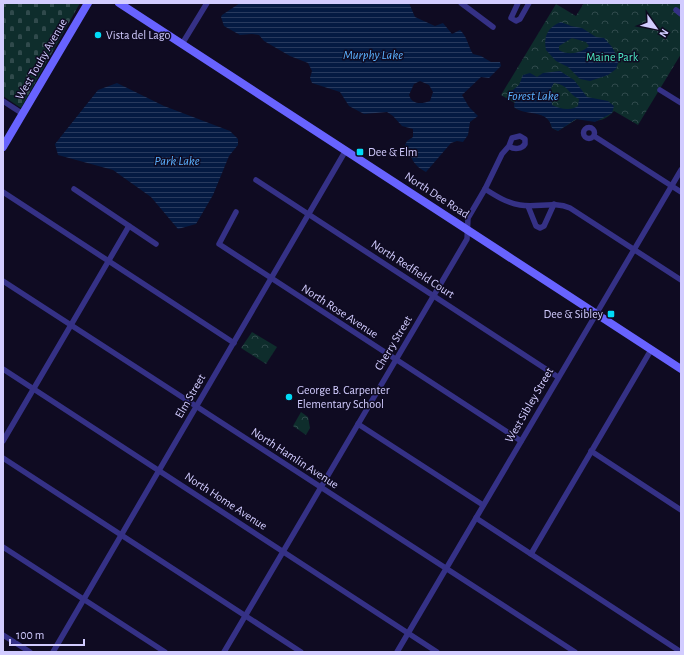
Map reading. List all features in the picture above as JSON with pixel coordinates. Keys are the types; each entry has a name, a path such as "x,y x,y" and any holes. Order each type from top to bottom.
{"main road":[{"name":"West Touhy Avenue","path":"3,147 88,3"},
{"name":"North Dee Road","path":"119,3 681,369"}],"street":[{"path":"182,44 207,3"},
{"path":"461,3 493,27"},
{"path":"518,3 511,16 511,18 516,21 520,19 529,3"},
{"path":"660,90 681,103"},
{"path":"3,101 23,114"},
{"path":"594,136 681,192"},
{"name":"Cherry Street","path":"224,652 467,239 468,218 485,189 500,157 509,146"},
{"name":"Elm Street","path":"53,652 346,150"},
{"name":"West Sibley Street","path":"397,652 681,170"},
{"name":"North Redfield Court","path":"256,180 558,377"},
{"path":"74,189 156,244"},
{"path":"485,189 513,204 528,206 554,204 570,208 681,280"},
{"path":"3,192 234,343"},
{"path":"528,206 536,226 540,228 544,226 554,204"},
{"name":"North Rose Avenue","path":"236,212 219,244 521,441"},
{"path":"3,440 129,226"},
{"name":"North Hamlin Avenue","path":"3,281 575,652"},
{"path":"531,554 651,350"},
{"name":"North Home Avenue","path":"3,369 437,652"},
{"path":"358,424 483,505"},
{"path":"591,452 681,510"},
{"path":"3,458 301,652"},
{"path":"476,518 681,652"},
{"path":"3,547 165,652"},
{"path":"3,635 30,652"}],"green space":[{"path":"3,3 80,3 21,108 3,96"},
{"name":"Maine Park","path":"584,3 681,3 681,54 638,125 614,111 605,118 597,121 577,119 558,131 552,128 550,122 543,115 517,109 514,107 515,103 501,95 556,4 576,16"},
{"path":"252,332 277,347 266,364 241,348"},
{"path":"301,412 308,417 310,428 306,435 293,426"}],"water":[{"name":"Murphy Lake","path":"240,3 409,3 415,17 435,26 443,23 452,34 460,30 473,54 481,56 491,62 500,62 501,66 489,78 481,77 462,95 469,107 478,116 470,122 468,135 463,142 457,141 451,143 426,172 415,163 405,145 407,141 413,137 413,129 402,126 387,112 364,114 349,106 340,92 312,83 310,78 312,71 308,63 290,56 264,41 259,35 240,35 224,26 221,17","holes":["420,81 429,85 433,92 430,101 424,103 412,101 409,95 414,84"]},
{"path":"561,22 582,28 596,37 604,38 612,47 619,60 616,69 608,75 590,81 580,79 568,67 556,61 546,50 545,40 550,29","holes":["572,38 586,42 589,46 579,52 566,53 559,50 559,46"]},
{"name":"Forest Lake","path":"560,71 574,80 587,97 608,101 614,106 612,113 595,122 576,119 558,131 552,128 550,122 541,115 524,112 514,107 515,100 508,94 519,85 523,75 530,73 537,77 543,73","holes":["554,83 559,84 579,99 578,106 572,109 565,109 552,105 551,88"]},
{"name":"Park Lake","path":"117,83 164,106 230,131 238,139 238,145 229,156 213,195 196,224 178,229 151,197 113,170 58,155 55,144 98,90"}],"place":[{"name":"Vista del Lago","path":"98,35"},
{"name":"Dee & Elm","path":"360,152"},
{"name":"Dee & Sibley","path":"611,314"},
{"name":"George B. Carpenter Elementary School","path":"289,397"}]}
